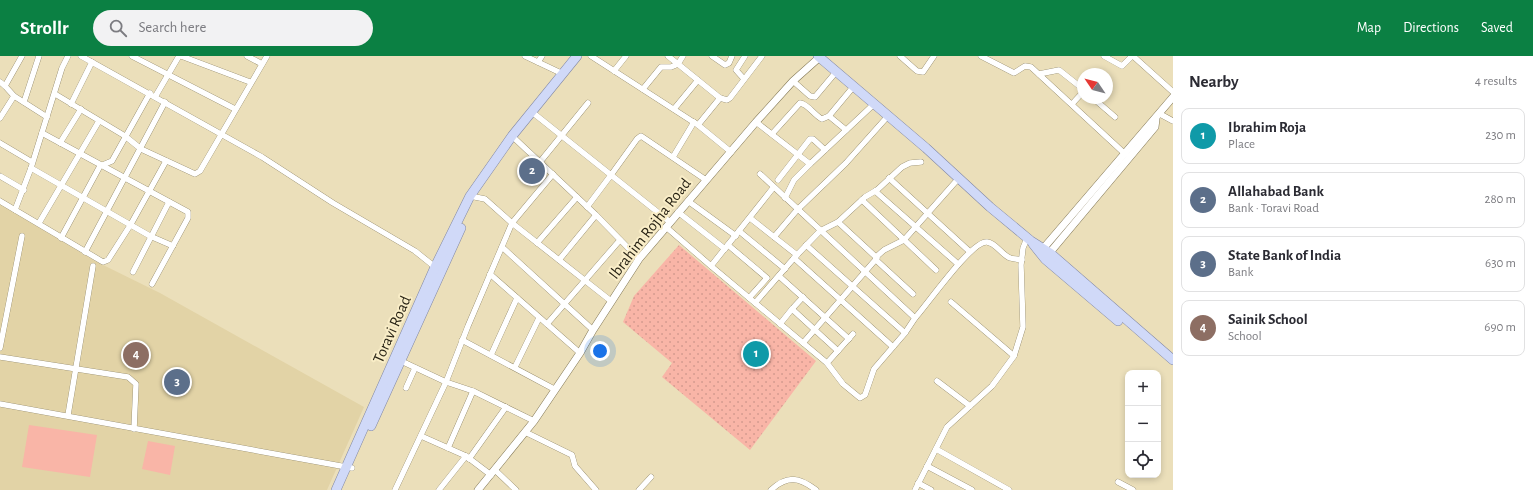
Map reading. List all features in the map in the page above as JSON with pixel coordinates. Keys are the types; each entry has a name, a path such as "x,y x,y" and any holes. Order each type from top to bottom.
{"main road":[{"name":"Toravi Road","path":"398,360 435,267 479,182 512,136 577,56"},
{"path":"820,56 836,72 854,86 958,179 1144,339 1173,368"},
{"name":"Toravi Road","path":"336,490 349,467 472,196"},
{"path":"1144,339 1173,360"},
{"name":"Toravi Road","path":"342,490 349,467"}],"street":[{"path":"22,56 2,86 14,96 47,117"},
{"path":"24,102 39,56"},
{"path":"15,210 24,190 62,68 68,56"},
{"path":"81,56 150,93 221,134 415,251 435,267"},
{"path":"132,56 235,109"},
{"path":"155,97 180,56 250,82"},
{"path":"247,56 262,64"},
{"path":"55,94 125,136 142,149 195,174 200,171 250,82 267,56"},
{"path":"525,56 563,74"},
{"path":"538,62 542,56"},
{"path":"591,56 696,124 731,152"},
{"path":"614,71 626,56"},
{"path":"668,56 720,98 727,100 762,56"},
{"path":"643,89 661,67 671,67 678,64 683,56"},
{"path":"712,56 725,65 729,63 732,56"},
{"name":"Ibrahim Rojha Road","path":"481,489 534,421 554,389 580,353 611,301 639,259 756,122 793,81 820,56"},
{"path":"900,56 917,71 923,72 934,56"},
{"path":"981,56 1014,73 1028,65 1124,153"},
{"path":"1104,56 1122,66 1132,56 1173,92"},
{"path":"742,57 736,70 744,79"},
{"path":"71,104 92,62"},
{"path":"1039,74 1059,70 1077,85"},
{"path":"793,81 810,96 815,97 836,72"},
{"path":"674,109 698,80"},
{"path":"772,134 800,103 805,104 817,117 822,119 829,116 854,86"},
{"path":"60,238 84,198 100,166 112,161 150,93"},
{"path":"0,118 14,96"},
{"path":"1044,253 1124,153 1150,122 1158,116 1173,97"},
{"path":"673,157 696,124 720,98"},
{"path":"1072,104 1077,98"},
{"path":"84,252 108,211 124,177 142,149 165,102"},
{"path":"540,162 588,103"},
{"path":"784,198 794,180 874,104"},
{"path":"1100,104 1115,118"},
{"path":"60,143 81,109"},
{"path":"532,112 612,175 711,266 827,363 843,384 857,396 863,397 873,371 905,333 915,318 969,251 982,242 986,242 991,243 1010,258 1022,260"},
{"path":"829,116 846,130"},
{"path":"774,237 797,210 846,163 888,116"},
{"path":"1158,116 1173,121"},
{"path":"1044,253 1154,127 1158,116"},
{"path":"39,223 99,121"},
{"path":"756,122 810,164"},
{"path":"42,133 100,166 124,177 188,212 189,216 152,284"},
{"path":"512,136 596,214 639,259"},
{"path":"587,206 612,175 639,137 644,137 706,180"},
{"path":"778,180 811,138 825,150"},
{"path":"0,143 61,185 150,236 173,246"},
{"path":"0,201 39,223 60,238 103,262 106,261 131,224 166,161"},
{"path":"755,303 820,231 838,222 862,200 907,164 921,162"},
{"path":"396,490 446,382 462,340 512,223 553,174"},
{"path":"760,174 773,188 915,318"},
{"path":"0,176 24,190"},
{"path":"890,178 969,251"},
{"path":"803,343 884,250 904,240 958,179"},
{"path":"711,266 773,188"},
{"path":"875,191 958,264"},
{"path":"472,196 485,199 512,223 611,301"},
{"path":"537,243 577,197"},
{"path":"862,200 936,270"},
{"path":"688,201 738,233 785,269"},
{"path":"133,272 150,236 169,202"},
{"path":"678,212 767,278 749,298"},
{"path":"559,260 596,214"},
{"path":"750,218 774,237 893,347"},
{"path":"838,222 914,294"},
{"path":"0,348 22,236"},
{"path":"915,490 947,428 992,386 1014,356 1024,327 1022,260 1023,248 1029,239"},
{"path":"547,324 620,240"},
{"path":"806,245 905,333"},
{"path":"502,247 593,330"},
{"path":"68,415 93,266"},
{"path":"490,274 580,353"},
{"path":"779,276 849,339"},
{"path":"780,324 803,297"},
{"path":"491,355 517,298"},
{"path":"951,302 1014,356"},
{"path":"792,309 838,351"},
{"path":"515,367 539,318"},
{"path":"827,363 853,334"},
{"path":"462,340 554,389"},
{"path":"0,357 128,377 136,384 134,429"},
{"path":"398,360 446,382 473,391 534,421"},
{"path":"406,388 415,368"},
{"path":"937,381 970,406"},
{"path":"448,448 473,391"},
{"path":"0,404 68,415 134,429 349,467"},
{"path":"438,490 468,457 506,407"},
{"path":"525,432 572,455 575,466 596,490"},
{"path":"421,436 468,457 516,490"},
{"path":"936,449 1008,490"},
{"path":"927,466 972,490"},
{"path":"640,490 651,477"},
{"path":"771,490 785,480 799,480 806,482 816,490"},
{"path":"1118,482 1133,490"},
{"path":"918,483 931,490"}],"shaded area":[{"path":"0,204 95,261 160,293 364,407 327,490 0,490"},
{"path":"679,245 816,361 750,450 662,377 672,363 623,322 634,296"},
{"path":"29,425 97,435 90,477 22,467"},
{"path":"148,441 175,446 170,475 142,469"}],"place":[{"name":"Allahabad Bank","path":"532,171"},
{"name":"Ibrahim Roja","path":"756,354"},
{"name":"Sainik School","path":"136,355"},
{"name":"State Bank of India","path":"177,382"}]}
